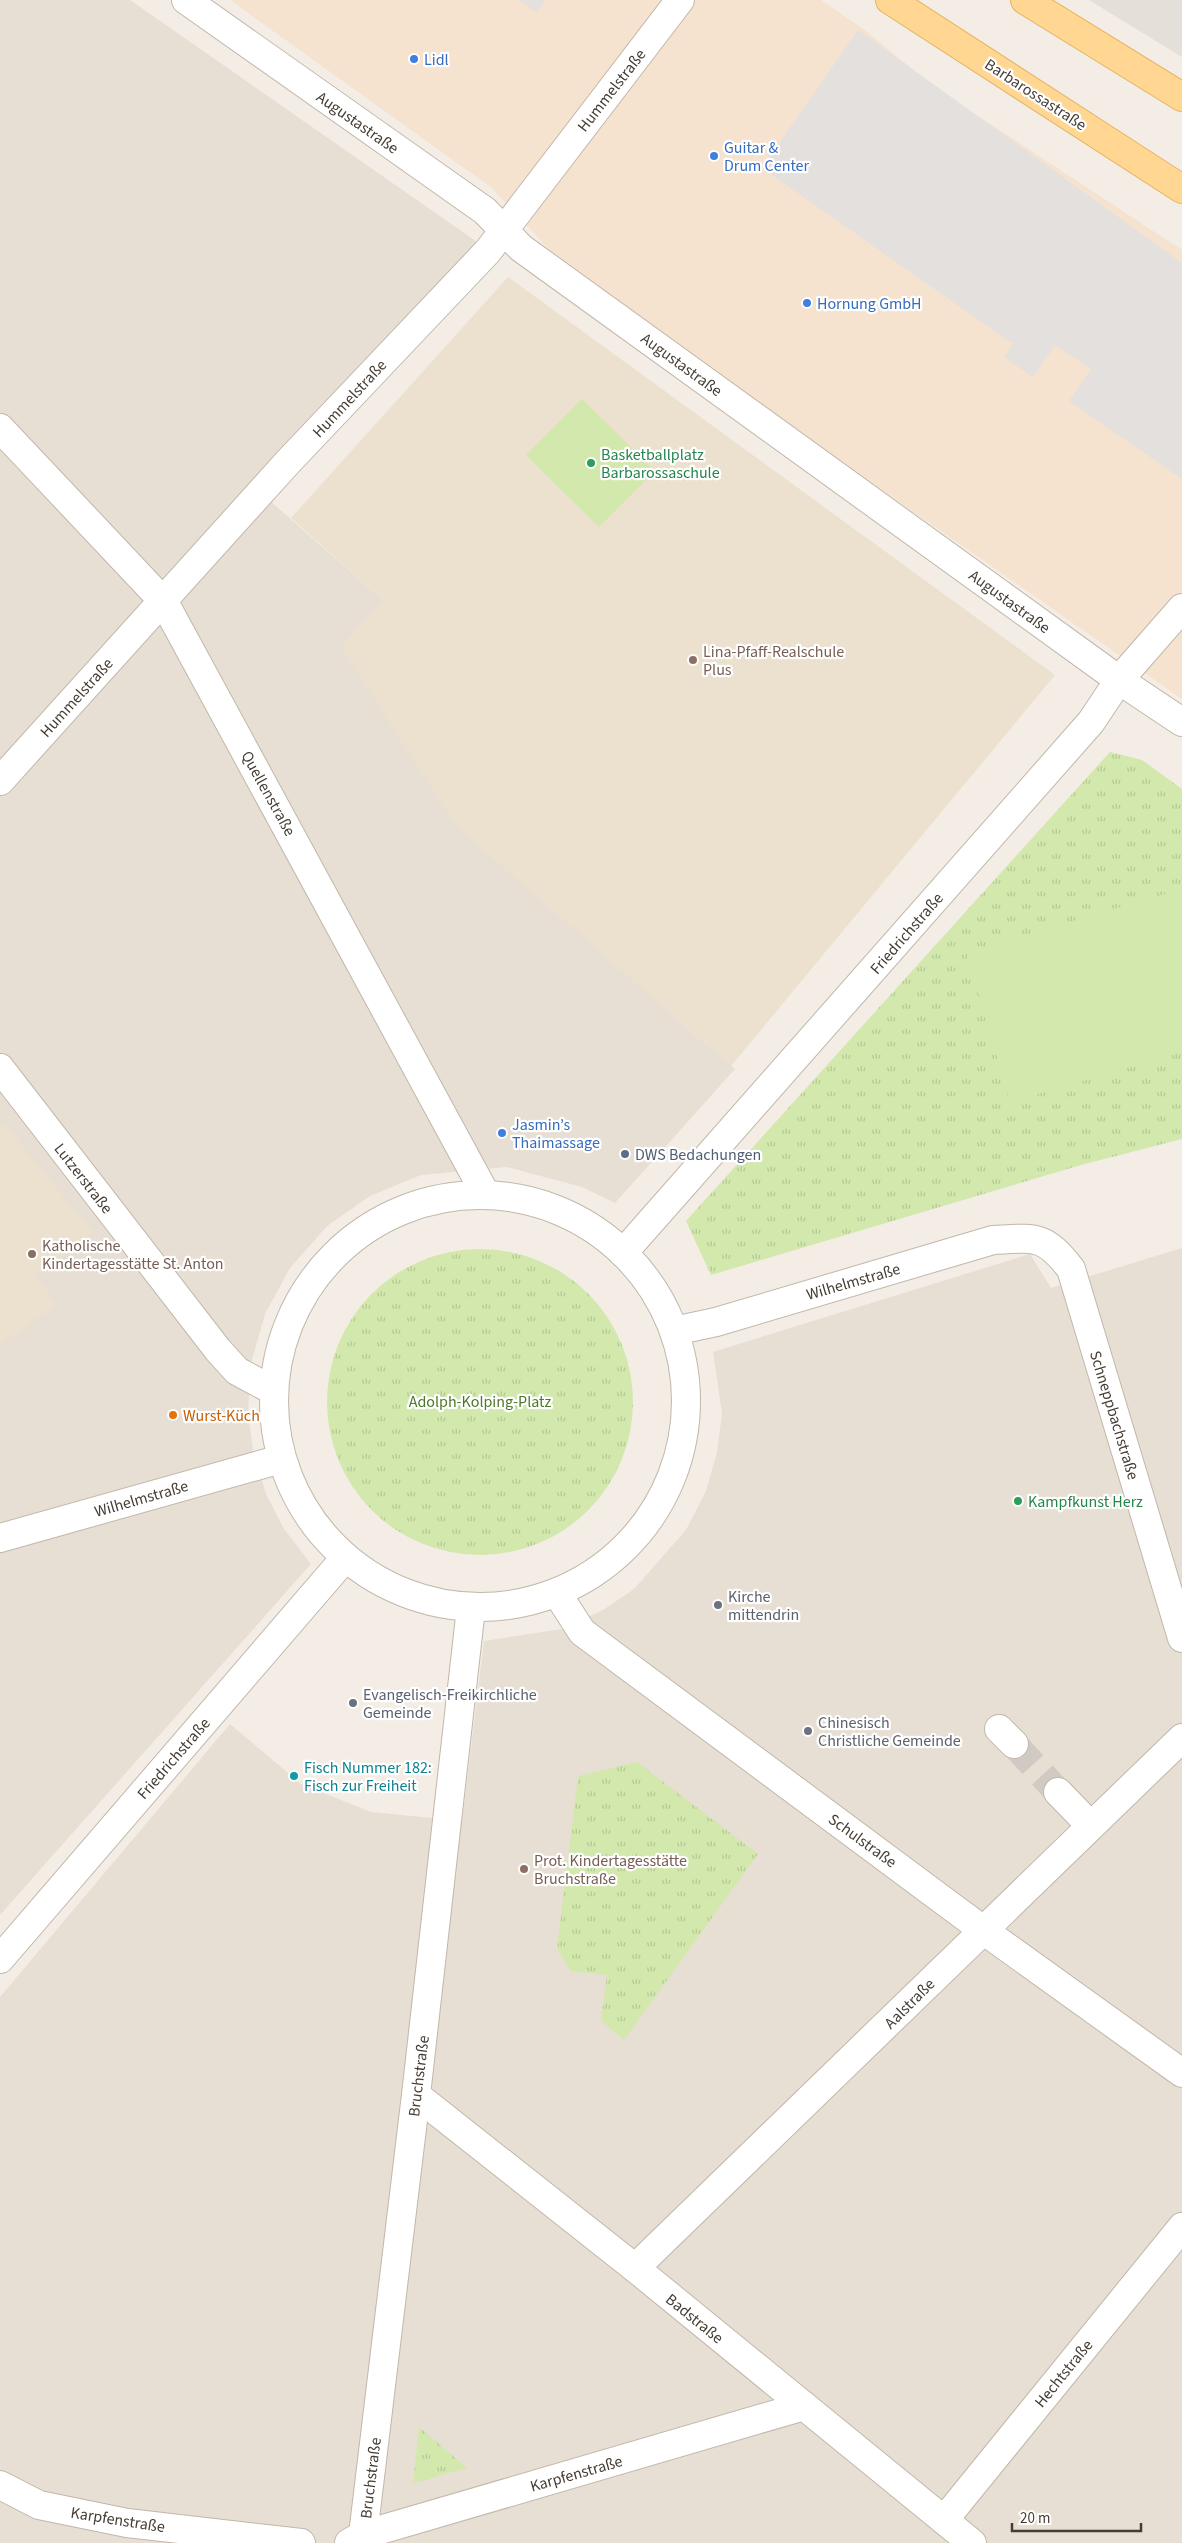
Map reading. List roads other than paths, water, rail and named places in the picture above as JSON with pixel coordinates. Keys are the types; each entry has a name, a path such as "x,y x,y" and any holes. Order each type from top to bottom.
{"main road":[{"name":"Barbarossastraße","path":"890,0 1182,189"},
{"path":"1025,0 1182,97"}],"street":[{"name":"Augustastraße","path":"186,0 485,211 521,248 1119,680 1182,722"},
{"name":"Hummelstraße","path":"0,781 164,602 288,462 488,251 680,0"},
{"name":"Quellenstraße","path":"0,428 164,602 486,1194"},
{"name":"Friedrichstraße","path":"623,1253 1091,722 1119,680 1182,608"},
{"name":"Lutzerstraße","path":"0,1068 218,1350 237,1370 274,1391"},
{"path":"486,1194 533,1202 555,1209 602,1234 623,1253 653,1289 674,1331 683,1362 687,1393 685,1425 679,1456 668,1486 654,1514 623,1550 586,1579 558,1593 515,1605 471,1608 437,1603 404,1593 373,1578 345,1558 327,1540 299,1501 281,1459 275,1425 274,1391 278,1359 290,1321 318,1272 340,1249 365,1229 392,1214 423,1202 454,1196 486,1194"},
{"name":"Wilhelmstraße","path":"674,1331 716,1322 993,1240 1033,1238"},
{"name":"Schneppbachstraße","path":"1033,1238 1057,1251 1072,1269 1182,1638"},
{"name":"Wilhelmstraße","path":"0,1538 281,1459"},
{"name":"Friedrichstraße","path":"0,1959 345,1558"},
{"name":"Schulstraße","path":"558,1593 582,1632 983,1930 1182,2073"},
{"name":"Bruchstraße","path":"359,2540 416,2095 471,1608"},
{"name":"Aalstraße","path":"635,2268 841,2071 1090,1825 1182,1738"},
{"path":"1058,1792 1090,1825"},
{"name":"Badstraße","path":"416,2095 635,2268 972,2543"},
{"name":"Hechtstraße","path":"944,2520 1182,2227"},
{"name":"Karpfenstraße","path":"359,2540 804,2406"},
{"name":"Karpfenstraße","path":"0,2485 39,2505 127,2523 301,2543"}],"tunnel":[{"path":"1014,1744 1058,1792"}],"place":[{"name":"Lidl","path":"414,59"},
{"name":"Guitar & Drum Center","path":"714,156"},
{"name":"Hornung GmbH","path":"807,303"},
{"name":"Basketballplatz Barbarossaschule","path":"591,463"},
{"name":"Lina-Pfaff-Realschule Plus","path":"693,660"},
{"name":"Jasmin’s Thaimassage","path":"502,1133"},
{"name":"DWS Bedachungen","path":"625,1154"},
{"name":"Katholische Kindertagesstätte St. Anton","path":"32,1254"},
{"name":"Wurst-Küch","path":"173,1415"},
{"name":"Kampfkunst Herz","path":"1018,1501"},
{"name":"Kirche mittendrin","path":"718,1605"},
{"name":"Evangelisch-Freikirchliche Gemeinde","path":"353,1703"},
{"name":"Chinesisch Christliche Gemeinde","path":"808,1731"},
{"name":"Fisch Nummer 182: Fisch zur Freiheit","path":"294,1776"},
{"name":"Prot. Kindertagesstätte Bruchstraße","path":"524,1869"}],"park label":[{"name":"Adolph-Kolping-Platz","path":"480,1401"}]}
